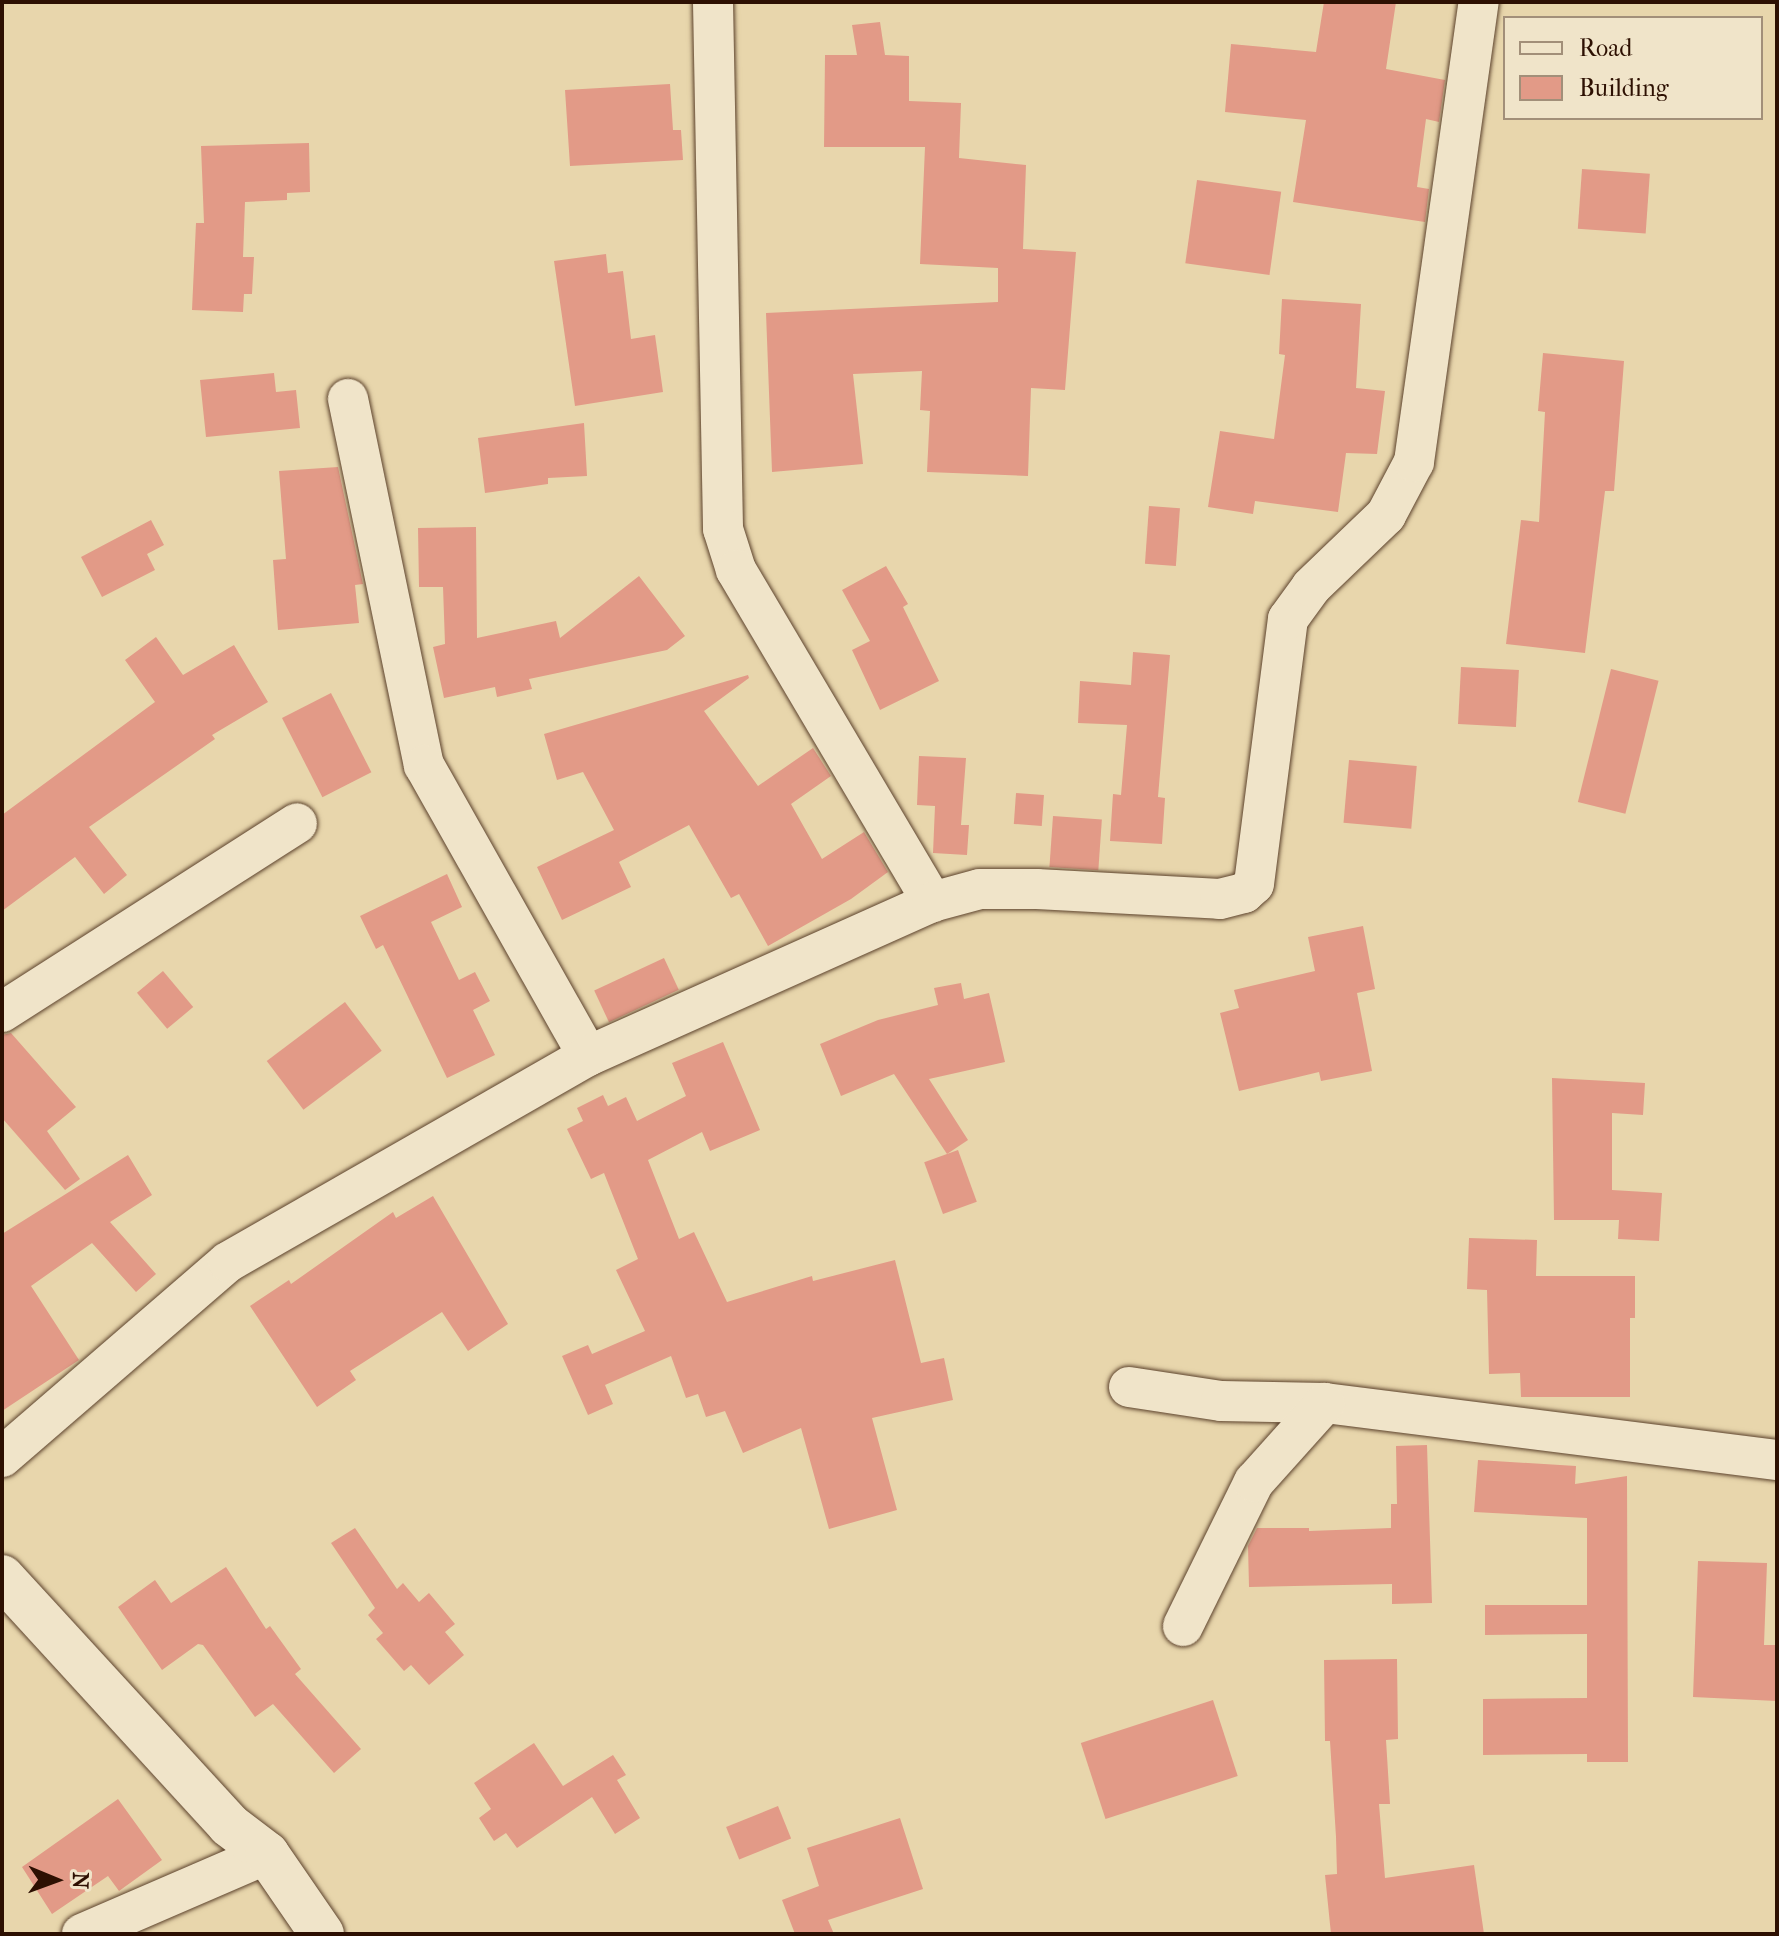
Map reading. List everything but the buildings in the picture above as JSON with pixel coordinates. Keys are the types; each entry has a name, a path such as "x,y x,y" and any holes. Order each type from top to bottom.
{"street":[{"path":"713,2 723,529 736,570 932,902"},
{"path":"2,1457 228,1262 588,1056 932,902 980,889 1220,899 1244,893 1254,884 1288,619 1311,587 1386,515 1414,462 1479,2"},
{"path":"348,399 424,765 588,1056"},
{"path":"2,1012 297,823"},
{"path":"1129,1387 1221,1401 1325,1403 1777,1460"},
{"path":"1183,1626 1254,1482 1325,1403"},
{"path":"2,1577 229,1825 267,1854 322,1934"},
{"path":"82,1934 267,1854"}]}
